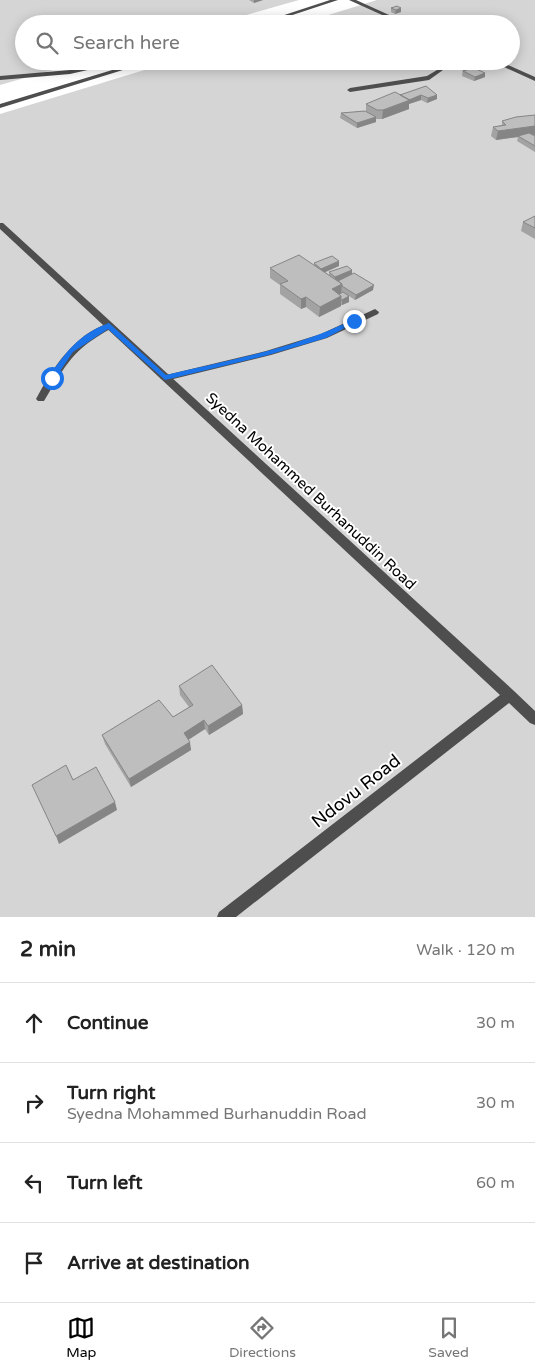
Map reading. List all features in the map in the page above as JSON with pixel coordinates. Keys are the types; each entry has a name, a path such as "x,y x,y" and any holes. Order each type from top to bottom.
{"street":[{"path":"288,15 335,0"},
{"path":"352,0 386,15"},
{"path":"0,78 80,70"},
{"path":"0,106 120,70"},
{"path":"350,90 429,78 440,70"},
{"path":"514,70 535,79"},
{"path":"70,72 75,77 76,84"},
{"name":"Syedna Mohammed Burhanuddin Road","path":"0,225 535,719"},
{"path":"165,378 268,353 324,336 375,312"},
{"path":"41,399 70,350 83,340 109,326"},
{"name":"Ndovu Road","path":"224,917 510,695"}],"shaded area":[{"path":"0,0 299,0 246,15 15,15 15,70 52,70 0,85"},
{"path":"377,0 535,0 535,917 0,917 0,114 144,70 520,70 520,15 328,15"}],"building":[{"path":"397,6 401,8 396,10 391,8"},
{"path":"479,70 485,73 475,77 463,71"},
{"path":"426,86 437,95 428,98 421,95 409,100 400,95"},
{"path":"395,92 410,100 383,110 377,110 366,104"},
{"path":"365,111 376,117 357,123 341,113"},
{"path":"535,115 535,126 498,131 493,127 506,125 502,121 516,117"},
{"path":"529,133 535,136 535,146 518,136"},
{"path":"535,216 535,228 523,222"},
{"path":"299,255 342,284 332,289 341,296 320,307 306,297 301,299 280,284 288,281 270,268"},
{"path":"332,256 339,261 321,269 314,263"},
{"path":"347,266 352,270 335,277 329,272"},
{"path":"354,273 374,285 356,295 338,281"},
{"path":"343,292 349,296 341,300 339,294"},
{"path":"212,665 242,705 208,726 204,720 184,733 190,742 129,779 102,735 159,700 173,717 193,705 179,686"},
{"path":"66,765 73,780 96,767 115,802 56,836 32,785"}],"route":[{"path":"52,378 70,350 83,340 109,326 165,378 268,353 324,336 354,321"}]}
